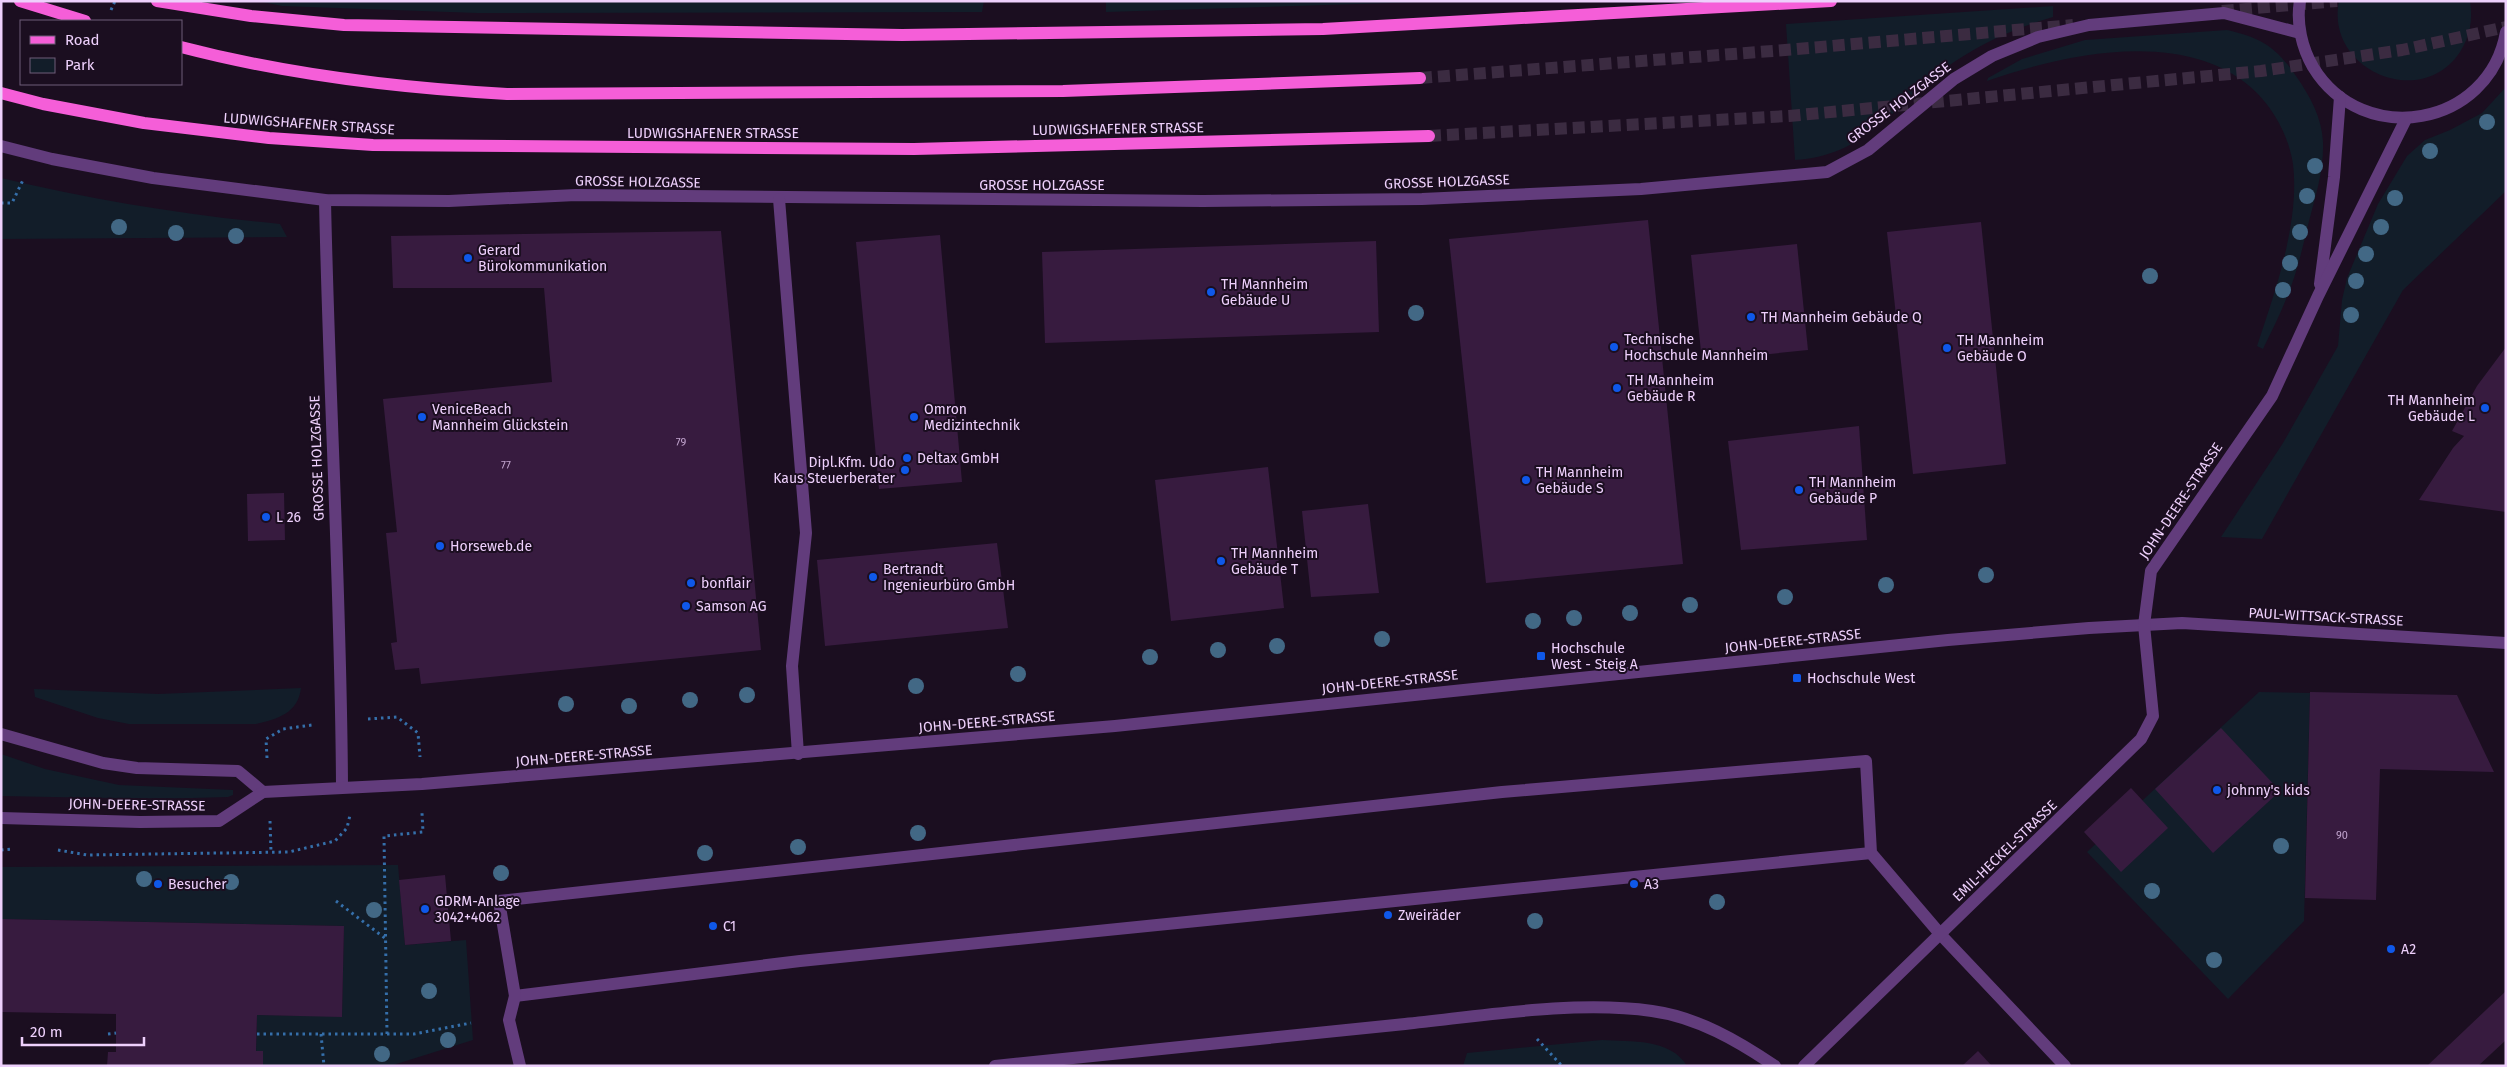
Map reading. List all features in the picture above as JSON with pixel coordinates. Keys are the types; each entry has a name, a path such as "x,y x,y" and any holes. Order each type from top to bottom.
{"main road":[{"path":"20,1 82,20"},
{"path":"157,1 251,16 344,25 902,35 1323,30 1831,1"},
{"path":"182,47 244,63 330,77 424,89 507,94 876,90 1063,91 1420,78"},
{"name":"LUDWIGSHAFENER STRASSE","path":"1,93 43,104 144,123 269,138 373,146 914,149 1429,136"}],"street":[{"path":"2300,1 2300,32 2307,57 2316,72 2340,98 2360,110 2375,115 2406,119 2438,113 2466,98 2488,75 2503,47 2506,32"},
{"name":"GROSSE HOLZGASSE","path":"342,787 342,721 329,372 326,200 449,201 576,196 1193,201 1422,199 1641,189 1827,172 1868,150 1954,79 1992,56 2038,37 2089,25 2224,14 2300,32"},
{"name":"JOHN-DEERE-STRASSE","path":"2318,296 2332,194 2340,98"},
{"name":"JOHN-DEERE-STRASSE","path":"1,818 140,822 219,821 263,792 422,784 798,754 1114,726 1948,640 2144,625 2151,571 2272,396 2318,296 2406,119"},
{"path":"1,146 52,159 153,178 326,200"},
{"path":"779,199 806,533 792,666 798,754"},
{"name":"PAUL-WITTSACK-STRASSE","path":"2144,625 2182,623 2506,643"},
{"name":"EMIL-HECKEL-STRASSE","path":"1804,1066 2141,739 2153,716 2144,625"},
{"path":"1,734 103,763 137,768 238,771 263,792"},
{"path":"520,1066 509,1020 515,996 499,902 1502,792 1866,761 1871,853 1941,935 2065,1066"},
{"path":"515,996 800,961 1871,853"},
{"path":"995,1066 1512,1013 1606,1006 1654,1011 1696,1022 1730,1038 1775,1066"}],"path":[{"path":"1,203 12,203"},
{"path":"387,1034 384,836 423,832 422,784"},
{"path":"336,901 387,939"},
{"path":"257,1034 414,1034 471,1023"},
{"path":"108,1034 116,1033"},
{"path":"321,1034 324,1066"}],"green space":[{"path":"258,1 984,1 982,12 477,13 282,6"},
{"path":"1106,1 1454,1 1106,12"},
{"path":"2339,1 2470,1 2470,28 2460,52 2443,70 2423,79 2401,80 2380,74 2361,63 2347,46 2339,25"},
{"path":"2053,6 2053,17 2024,26 1996,38 1957,60 1926,84 1877,127 1859,139 1841,149 1819,156 1795,160 1786,24"},
{"path":"2227,30 2259,40 2282,58 2306,91 2318,116 2322,133 2321,172 2300,259 2284,304 2263,349 2257,346 2284,256 2293,209 2294,186 2293,164 2285,135 2276,118 2258,94 2230,73 2199,59 2164,53 2127,52 2090,55 2054,62 1987,81 1988,78 2022,59 2085,40"},
{"path":"2506,87 2506,191 2403,290 2262,539 2221,537 2283,443 2338,346 2342,300 2347,278 2378,204 2407,156 2425,140 2450,130 2482,113"},
{"path":"1,178 140,206 280,224 287,237 1,239"},
{"path":"301,688 296,703 286,714 256,724 129,724 98,718 35,697 34,689 158,694"},
{"path":"2259,692 2310,693 2304,921 2228,999 2087,852"},
{"path":"1,754 45,769 119,785 233,790 233,795 228,797 171,798 1,796"},
{"path":"398,865 405,945 466,940 473,1040 390,1066 263,1066 263,1051 256,1051 257,1015 342,1016 344,926 1,919 1,867"},
{"path":"1602,1040 1649,1043 1660,1046 1671,1050 1687,1066 1463,1066 1467,1053"}],"building":[{"path":"1648,220 1683,564 1486,583 1449,239"},
{"name":"TH Mannheim Gebäude O","path":"1981,222 2006,464 1913,474 1887,232"},
{"path":"721,231 761,650 421,684 419,668 395,670 391,643 397,642 386,533 397,532 383,399 552,382 544,288 393,288 391,236"},
{"name":"Omron Medizintechnik","path":"940,235 962,482 879,489 856,242"},
{"name":"TH Mannheim Gebäude U","path":"1376,241 1379,332 1045,343 1042,252"},
{"name":"TH Mannheim Gebäude Q","path":"1797,244 1808,350 1702,361 1691,255"},
{"name":"TH Mannheim Gebäude L","path":"2506,347 2506,512 2419,500 2453,448 2464,436 2452,431 2477,386"},
{"name":"TH Mannheim Gebäude P","path":"1859,426 1867,540 1741,550 1728,441"},
{"name":"TH Mannheim Gebäude T","path":"1268,467 1284,608 1171,621 1155,480"},
{"name":"L 26","path":"284,493 285,540 248,541 247,494"},
{"path":"1368,504 1379,593 1311,597 1302,511"},
{"path":"997,543 1008,628 825,646 817,560"},
{"path":"2310,692 2457,695 2494,772 2380,769 2376,900 2305,898"},
{"name":"johnny's kids","path":"2221,728 2280,791 2213,853 2155,789"},
{"path":"2131,788 2168,828 2121,872 2084,832"},
{"name":"GDRM-Anlage 3042+4062","path":"445,875 451,941 405,945 399,880"},
{"path":"1,919 344,926 342,1017 257,1015 256,1051 263,1051 263,1066 107,1066 108,1052 116,1052 116,1014 1,1012"},
{"path":"2506,991 2506,1040 2478,1066 2427,1066"},
{"path":"1978,1051 1992,1066 1962,1066"}],"tunnel":[{"path":"2222,11 2337,1"},
{"path":"1420,78 1785,50 2073,25"},
{"path":"1429,136 1789,116 2261,71 2402,50 2506,27"}],"place":[{"name":"Gerard Bürokommunikation","path":"468,258"},
{"name":"TH Mannheim Gebäude U","path":"1211,292"},
{"name":"TH Mannheim Gebäude Q","path":"1751,317"},
{"name":"Technische Hochschule Mannheim","path":"1614,347"},
{"name":"TH Mannheim Gebäude O","path":"1947,348"},
{"name":"TH Mannheim Gebäude R","path":"1617,388"},
{"name":"TH Mannheim Gebäude L","path":"2485,408"},
{"name":"VeniceBeach Mannheim Glückstein","path":"422,417"},
{"name":"Omron Medizintechnik","path":"914,417"},
{"name":"Deltax GmbH","path":"907,458"},
{"name":"Dipl.Kfm. Udo Kaus Steuerberater","path":"905,470"},
{"name":"TH Mannheim Gebäude S","path":"1526,480"},
{"name":"TH Mannheim Gebäude P","path":"1799,490"},
{"name":"L 26","path":"266,517"},
{"name":"Horseweb.de","path":"440,546"},
{"name":"TH Mannheim Gebäude T","path":"1221,561"},
{"name":"Bertrandt Ingenieurbüro GmbH","path":"873,577"},
{"name":"bonflair","path":"691,583"},
{"name":"Samson AG","path":"686,606"},
{"name":"Hochschule West - Steig A","path":"1541,656"},
{"name":"Hochschule West","path":"1797,678"},
{"name":"johnny's kids","path":"2217,790"},
{"name":"Besucher","path":"158,884"},
{"name":"A3","path":"1634,884"},
{"name":"GDRM-Anlage 3042+4062","path":"425,909"},
{"name":"Zweiräder","path":"1388,915"},
{"name":"C1","path":"713,926"},
{"name":"A2","path":"2391,949"}]}
